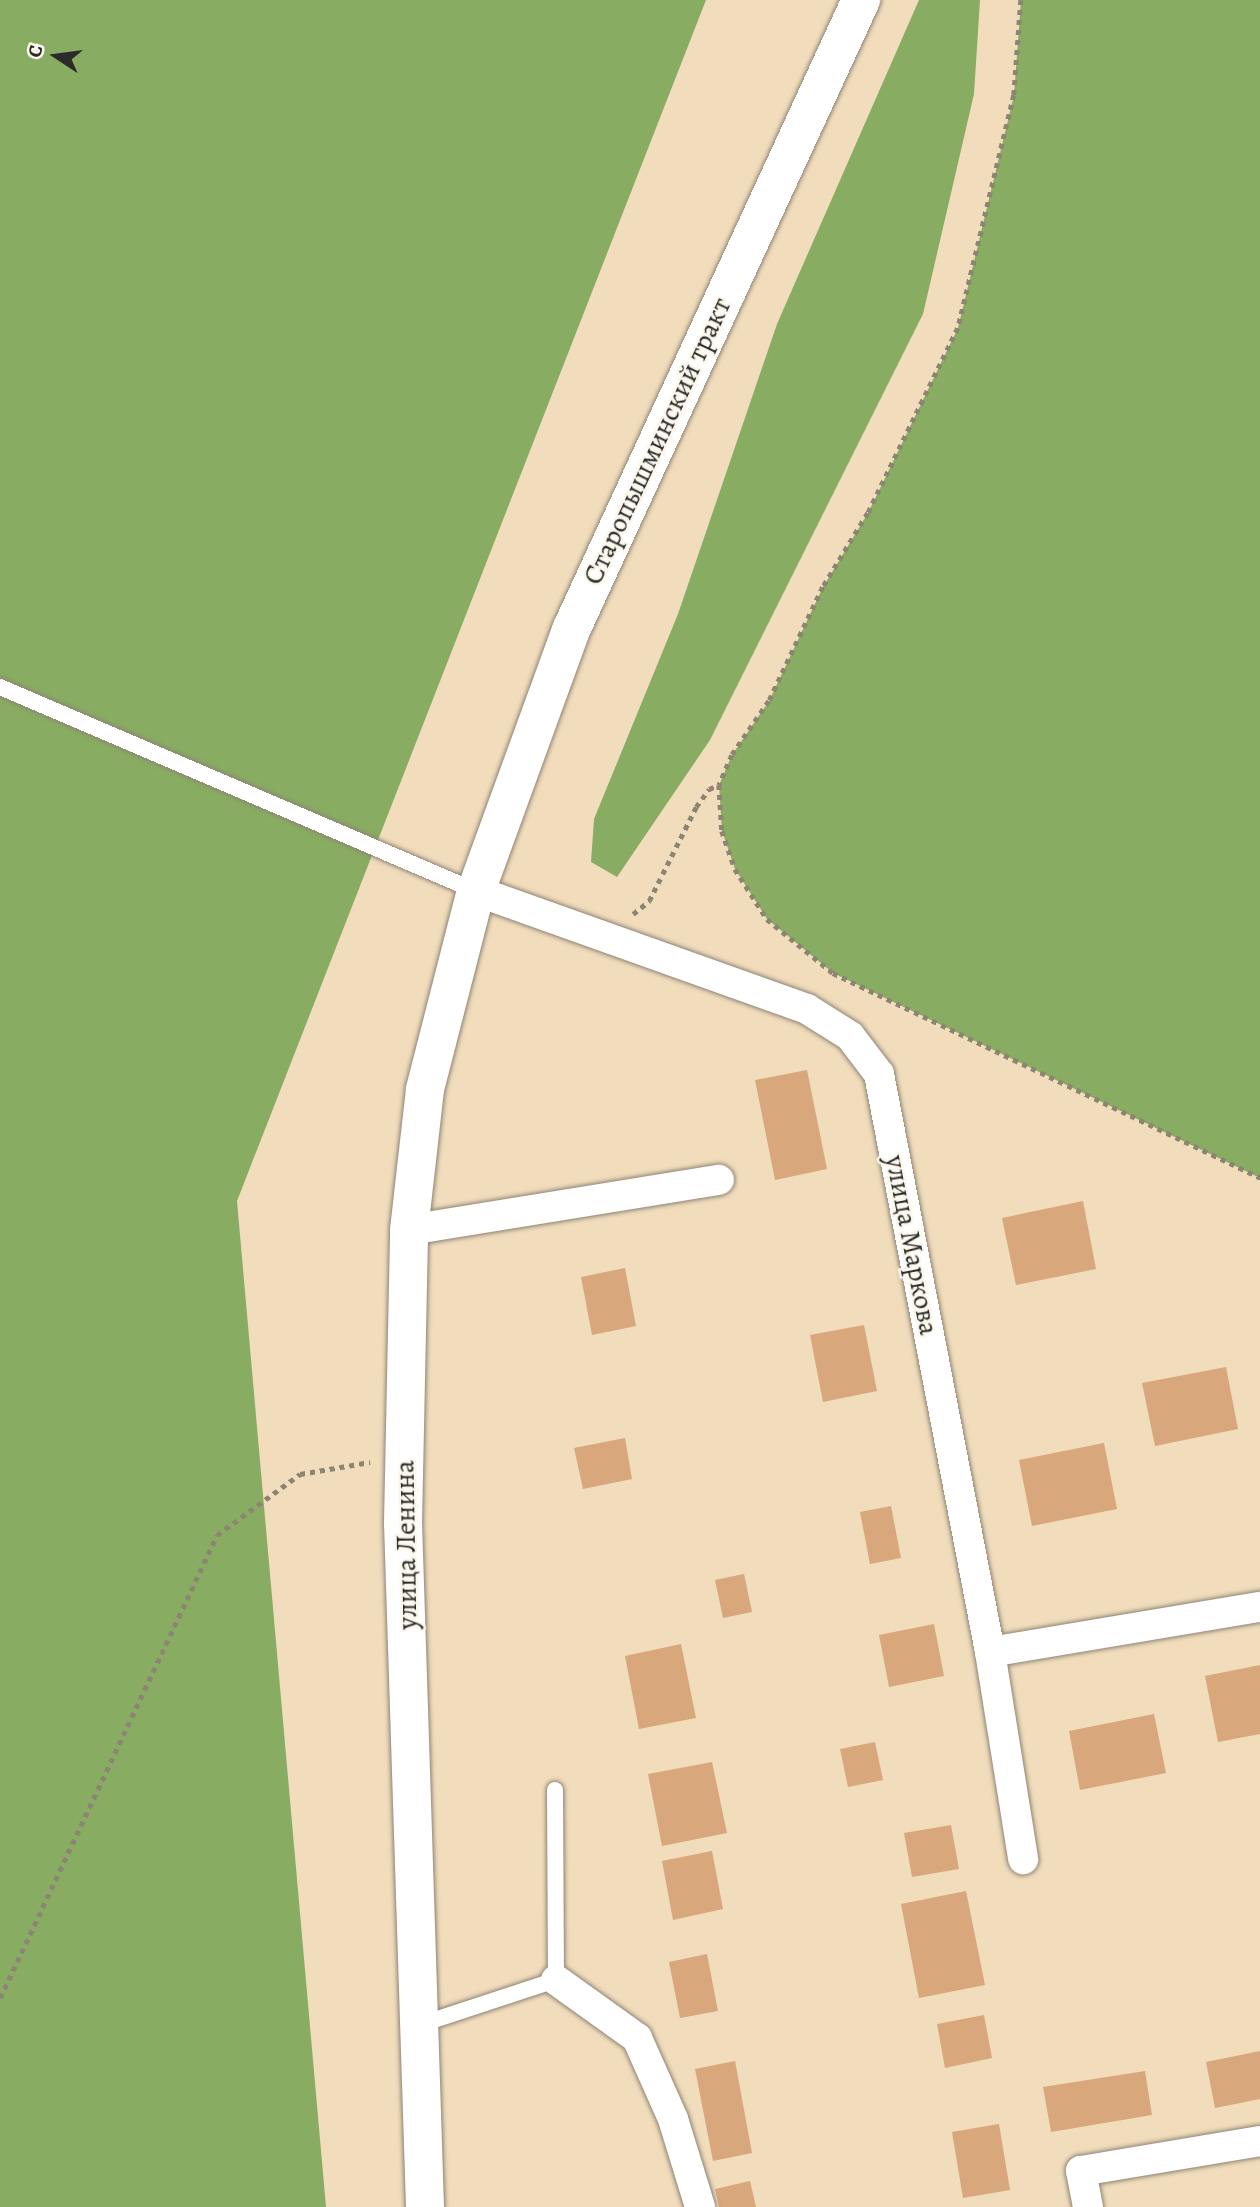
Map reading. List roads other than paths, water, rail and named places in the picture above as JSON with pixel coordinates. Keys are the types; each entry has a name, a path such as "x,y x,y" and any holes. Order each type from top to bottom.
{"street":[{"name":"Старопышминский тракт","path":"476,891 571,630 861,0"},
{"name":"улица Маркова","path":"476,891 807,1009 850,1036 879,1074 990,1652 1023,1859"},
{"name":"улица Ленина","path":"425,2207 405,1456 410,1230 425,1089 476,891"},
{"path":"410,1230 719,1180"},
{"path":"990,1652 1260,1606"},
{"path":"556,1980 637,2038 673,2119 700,2207"},
{"path":"1088,2207 1082,2171 1260,2141"}],"lane":[{"path":"0,687 476,891"},
{"path":"419,2025 556,1980 555,1790"}]}
